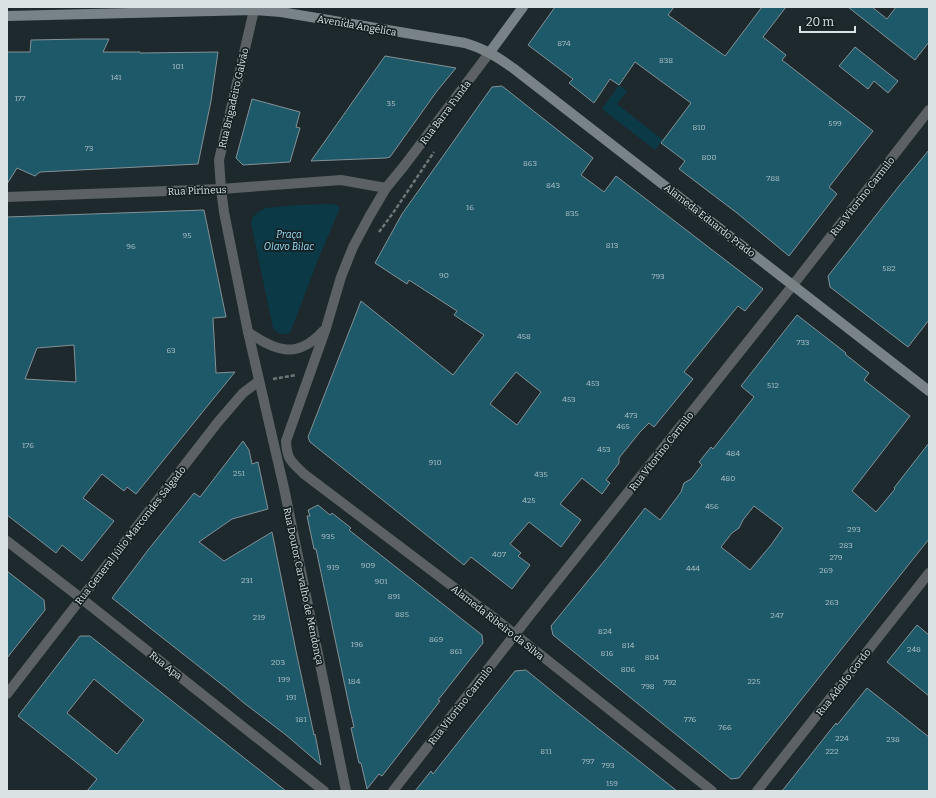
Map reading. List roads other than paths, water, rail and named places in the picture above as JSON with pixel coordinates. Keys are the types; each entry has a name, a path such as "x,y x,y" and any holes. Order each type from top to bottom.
{"main road":[{"name":"Rua Barra Funda","path":"490,52 522,7"},
{"name":"Avenida Angélica","path":"7,16 254,8 457,42 490,52"},
{"name":"Alameda Eduardo Prado","path":"490,52 513,68 929,391"}],"street":[{"name":"Rua Brigadeiro Galvão","path":"221,189 219,160 254,8"},
{"name":"Rua Barra Funda","path":"326,328 341,277 353,247 386,188 490,52"},
{"name":"Rua Vitorino Carmilo","path":"393,791 793,285 929,110"},
{"name":"Rua Pirineus","path":"7,197 221,189 341,180 386,188"},
{"path":"221,189 224,212 259,381"},
{"path":"248,332 262,342 276,348 286,350 298,348 308,344 317,338 326,328"},
{"name":"Alameda Ribeiro da Silva","path":"326,328 286,441 287,452 291,461 304,474 516,635 712,791"},
{"name":"Rua Doutor Carvalho de Mendonça","path":"259,381 284,488 346,791"},
{"name":"Rua General Júlio Marcondes Salgado","path":"7,694 218,422 243,393 259,381"},
{"path":"284,488 288,474 294,472 304,474"},
{"name":"Rua Apa","path":"7,540 324,791"},
{"name":"Rua Adolfo Gordo","path":"757,791 929,573"}],"park label":[{"name":"Praça Olavo Bilac","path":"289,240"}]}
